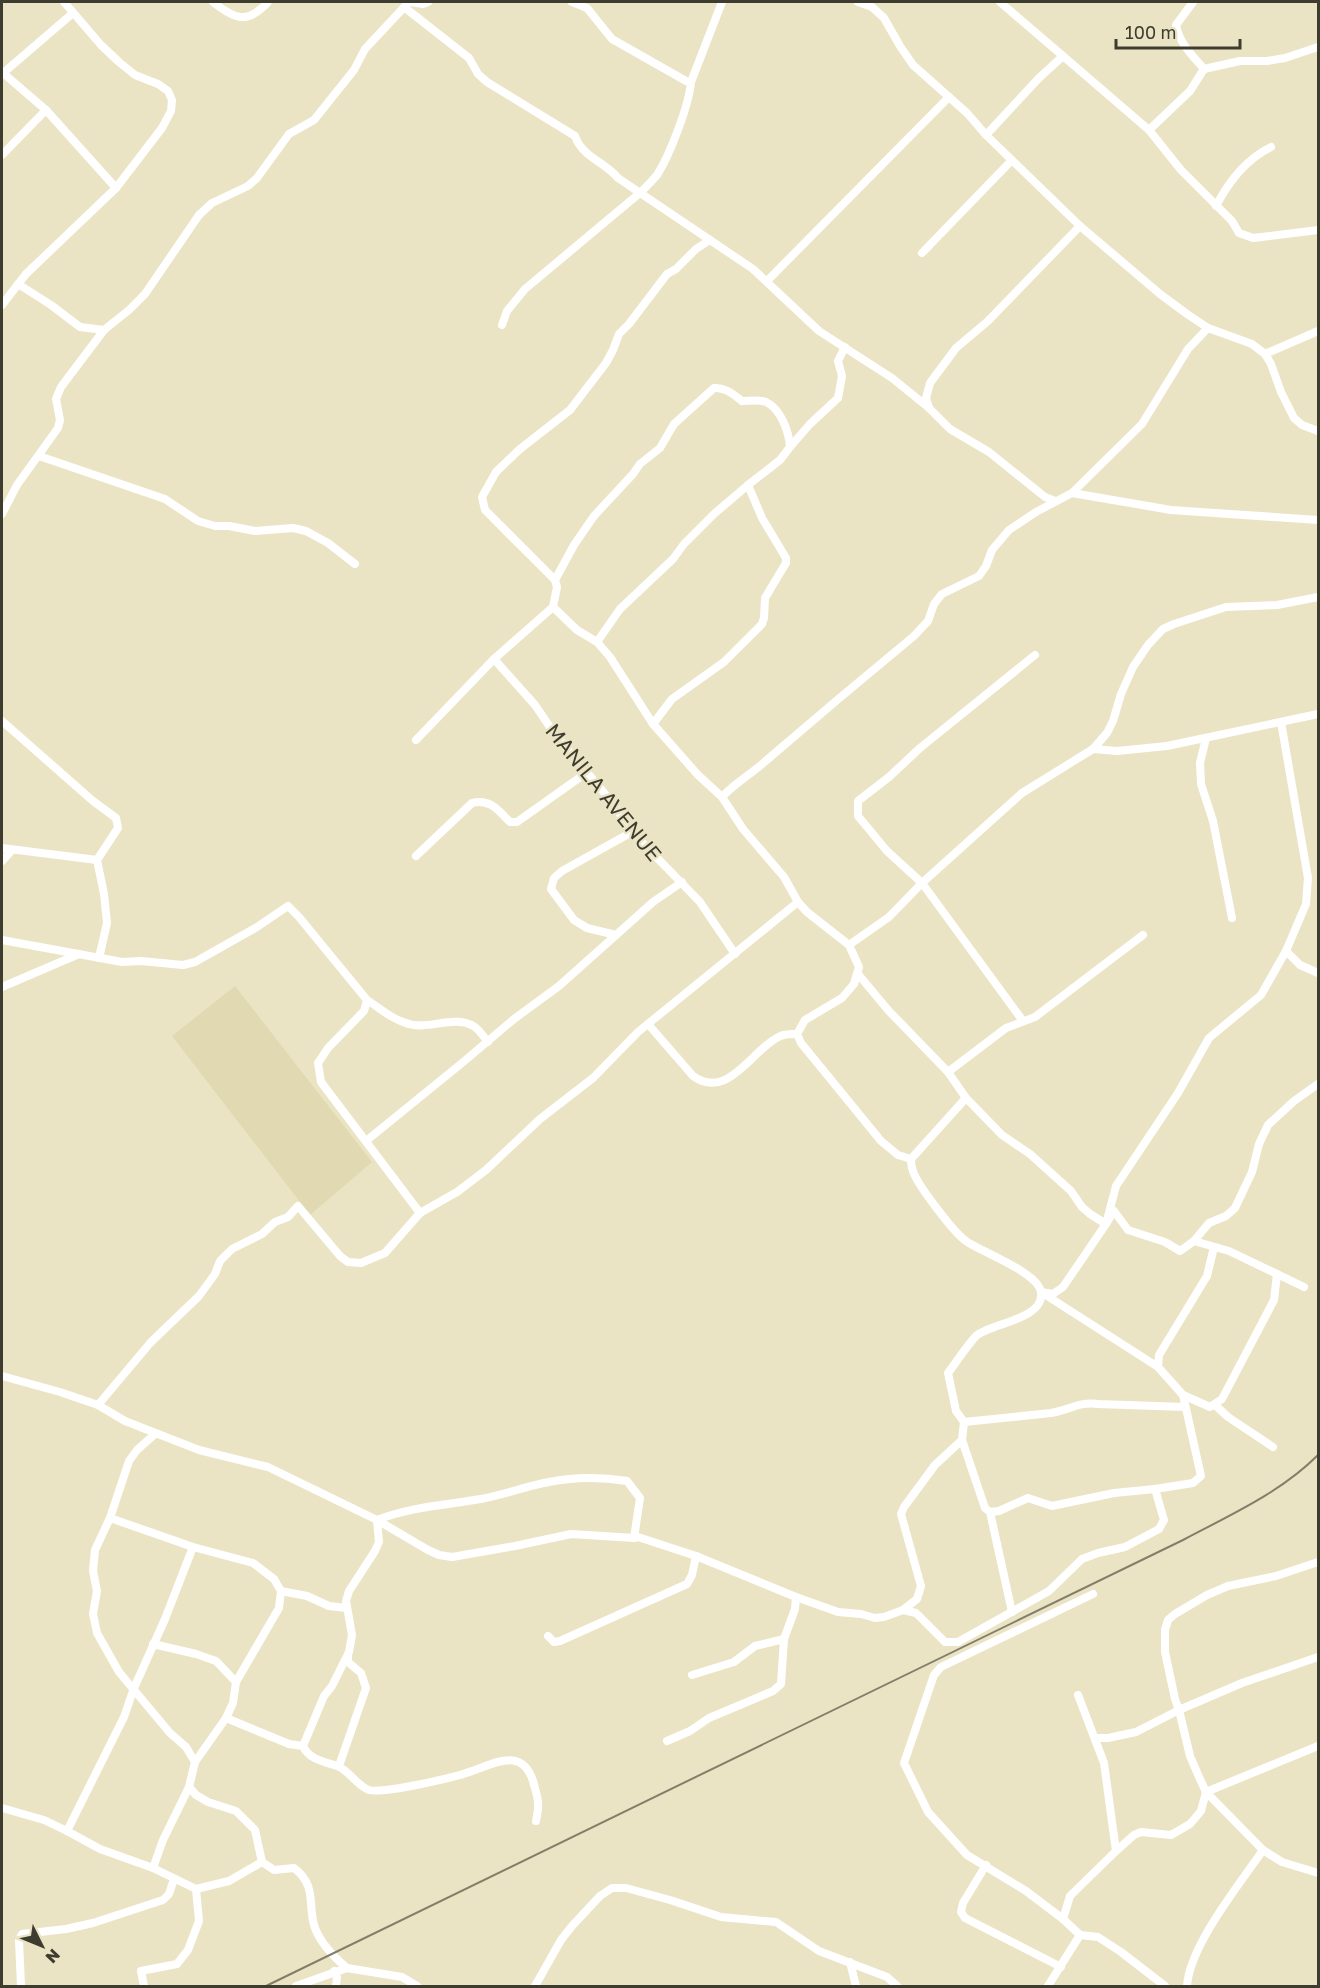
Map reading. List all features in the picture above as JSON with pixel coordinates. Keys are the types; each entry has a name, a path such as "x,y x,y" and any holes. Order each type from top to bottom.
{"street":[{"path":"2,305 5,294 116,188 162,128 171,111 172,100 168,91 158,84 135,75 119,62 64,2"},
{"path":"213,2 229,14 239,17 247,17 256,13 268,2"},
{"path":"408,3 428,2"},
{"path":"572,2 588,8 612,39 686,81 692,82"},
{"path":"502,325 507,310 525,289 641,192 657,175 690,95 692,82 722,2"},
{"path":"858,2 872,7 884,18 908,59 950,97 1080,226 1160,294 1208,327 1252,344 1265,354 1294,418 1302,425 1318,431"},
{"path":"1000,2 1141,126 1149,130 1181,170 1232,221 1239,233 1253,238 1318,230"},
{"path":"1193,2 1176,25 1178,36 1188,52 1204,69"},
{"path":"408,3 469,58 478,74 487,82 576,136 578,143 586,153 610,168 618,178 767,281 819,331 892,378 929,408 950,429 989,452 1045,497 1055,501"},
{"path":"2,510 58,428 60,420 56,399 62,387 104,330 145,294 199,215 212,203 253,182 289,134 314,120 354,70 364,49 408,3"},
{"path":"73,13 2,74 46,110 116,188"},
{"path":"1149,130 1190,91 1204,69 1240,61 1276,59 1318,47"},
{"path":"986,135 1039,78 1063,56"},
{"path":"767,281 950,97"},
{"path":"2,155 46,110"},
{"path":"1216,206 1226,188 1255,154 1271,147"},
{"path":"922,253 1012,160"},
{"path":"929,408 926,398 930,383 947,358 988,321 1080,226"},
{"path":"416,740 494,659 553,607 557,587 555,580 485,510 482,497 496,472 520,449 570,410 606,363 619,334 667,274 710,240"},
{"path":"18,284 51,304 80,327 104,330"},
{"path":"722,797 732,786 914,636 928,621 934,604 942,594 979,576 992,550 1009,530 1055,501 1072,494 1142,424 1188,349 1208,327"},
{"path":"1265,354 1318,331"},
{"path":"597,642 620,609 673,559 684,544 714,514 780,460 810,424 838,398 842,376 838,361 845,347"},
{"path":"555,580 574,544 594,516 640,464 660,448 674,424 714,388 720,387 742,401 757,400 768,403 784,424 789,436 790,447"},
{"path":"39,456 165,499 198,521 215,526 255,531 293,528 306,531 328,543 355,564"},
{"path":"653,724 672,699 724,662 754,633 765,618 765,598 786,563 786,558 762,519 748,485"},
{"path":"1072,494 1171,510 1318,520"},
{"path":"849,945 889,917 922,883 1022,793 1093,749 1107,733 1113,721 1121,694 1133,667 1148,645 1164,629 1226,607 1277,604 1318,597"},
{"path":"553,607 577,630 597,642 610,657 653,724 698,775 722,797 743,829 784,877 798,902 807,912 849,945 859,966 854,984 842,998 805,1020 797,1034"},
{"path":"1023,1021 922,883 887,851 858,816 858,801 1035,655"},
{"name":"MANILA AVENUE","path":"494,659 535,705 554,733 611,801 632,832 700,902 735,954"},
{"path":"1093,749 1129,750 1167,746 1318,714"},
{"path":"2,721 93,801 116,818 118,828 97,861 107,923 99,958"},
{"path":"1106,1224 1116,1186 1178,1093 1209,1038 1261,995 1286,951 1306,904 1308,878 1281,722"},
{"path":"1206,738 1200,763 1201,784 1213,821 1232,918"},
{"path":"416,856 472,803 480,801 490,803 510,822 517,822 585,772"},
{"path":"616,935 587,928 574,920 550,889 554,878 562,871 632,832"},
{"path":"2,848 97,861"},
{"path":"2,861 12,850"},
{"path":"366,1141 488,1042 514,1018 559,986 653,902 682,882"},
{"path":"98,1405 151,1342 199,1296 215,1274 220,1261 232,1249 262,1234 274,1222 288,1217 298,1206 340,1256 348,1262 361,1263 385,1253 420,1213 457,1192 486,1170 540,1119 593,1078 648,1024 798,902"},
{"path":"2,940 122,962 141,961 183,965 195,962 257,927 288,906 368,1000 392,1017 411,1025 457,1022 468,1024 488,1042"},
{"path":"948,1072 1006,1028 1035,1017 1143,935"},
{"path":"1286,951 1300,965 1318,974"},
{"path":"2,987 79,954"},
{"path":"858,974 888,1010 948,1072 966,1098 1002,1135 1030,1154 1071,1191 1082,1207 1106,1224"},
{"path":"368,1000 364,1011 328,1048 318,1063 321,1082 420,1213"},
{"path":"648,1024 693,1076 700,1082 709,1084 718,1084 741,1070 767,1045 784,1035 797,1034"},
{"path":"797,1034 801,1043 881,1141 898,1155 911,1159"},
{"path":"1041,1292 1053,1294 1063,1287 1114,1211 1132,1233 1165,1242 1180,1251 1194,1241 1209,1223 1226,1216 1235,1208 1252,1172 1259,1144 1268,1125 1294,1101 1318,1084"},
{"path":"966,1098 911,1159 911,1168 916,1179 953,1229 966,1241 1007,1262 1037,1284 1041,1292 1158,1367 1183,1395 1210,1407 1222,1399 1274,1300 1277,1274"},
{"path":"1194,1241 1229,1251 1304,1287"},
{"path":"1158,1367 1159,1355 1207,1276 1214,1247"},
{"path":"1012,1612 990,1512 985,1508 962,1440 964,1422 956,1410 948,1373 978,1335 1026,1316 1039,1303 1041,1292"},
{"path":"2,1376 98,1405 125,1421 199,1450 268,1467 377,1520 439,1555 452,1557 571,1534 638,1537 838,1612 875,1618 903,1610 916,1599 921,1586 901,1514 935,1465 962,1440"},
{"path":"990,1512 999,1511 1029,1498 1052,1506 1114,1493 1193,1483 1201,1476 1183,1395"},
{"path":"964,1422 1066,1411 1087,1402 1185,1407"},
{"path":"1215,1405 1228,1417 1273,1447"},
{"path":"155,1434 137,1450 129,1461 110,1518 95,1550 93,1571 97,1592 93,1614 97,1633 120,1672 170,1733 186,1747 195,1762"},
{"path":"377,1520 389,1515 448,1503 508,1494 548,1482 606,1478 627,1481 640,1498 634,1538"},
{"path":"903,1610 916,1613 945,1642 958,1642 1049,1592 1082,1559 1125,1547 1159,1529 1164,1520 1155,1489"},
{"path":"110,1518 193,1547 254,1563 274,1579 281,1591 279,1608 236,1682 233,1703 226,1718 195,1762 189,1787 163,1840 153,1868"},
{"path":"339,1766 366,1688 361,1674 348,1662 352,1635 346,1601 349,1591 379,1542 377,1520"},
{"path":"67,1831 124,1717 193,1547"},
{"path":"548,1636 554,1642 560,1641 687,1584 692,1575 696,1557"},
{"path":"1318,1562 1276,1576 1228,1586 1175,1614 1168,1620 1165,1630 1165,1652 1175,1699 1190,1756 1206,1792 1263,1850 1282,1862 1318,1873"},
{"path":"281,1591 307,1596 328,1606 347,1608"},
{"path":"1094,1594 941,1667 934,1675 904,1763 928,1812 967,1855 1026,1890 1064,1919 1080,1935 1098,1937 1165,1986"},
{"path":"667,1741 690,1731 709,1718 773,1691 781,1684 784,1639 795,1609 796,1597"},
{"path":"692,1675 734,1662 756,1646 784,1639"},
{"path":"153,1644 216,1661 236,1682"},
{"path":"349,1652 332,1686 324,1696 303,1746 305,1751 323,1763 339,1766 369,1790 391,1790 472,1772 495,1761 513,1760 523,1765 531,1775 540,1804 536,1821"},
{"path":"1095,1738 1108,1738 1136,1732 1179,1710 1242,1683 1318,1657"},
{"path":"1078,1695 1104,1763 1116,1851"},
{"path":"226,1718 289,1744 303,1746"},
{"path":"1206,1792 1318,1746"},
{"path":"189,1787 196,1795 208,1802 236,1811 255,1830 262,1862 274,1870 294,1868 299,1872 311,1893 315,1928 335,1959 347,1968"},
{"path":"1064,1919 1070,1896 1116,1851 1134,1835 1141,1832 1171,1835 1191,1824 1201,1811 1206,1792"},
{"path":"2,1808 44,1820 100,1849 153,1868 196,1889 229,1881 262,1862"},
{"path":"1187,1986 1197,1949 1263,1850"},
{"path":"986,1865 963,1903 961,1912 965,1918 1061,1967"},
{"path":"21,1986 19,1940 22,1934 93,1923 163,1900 169,1894 174,1879"},
{"path":"535,1986 561,1940 600,1896 612,1888 626,1888 670,1899 721,1917 776,1922 819,1951 887,1977 897,1986"},
{"path":"144,1986 141,1971 177,1964 188,1950 199,1921 196,1889"},
{"path":"1048,1986 1080,1935"},
{"path":"850,1962 856,1986"},
{"path":"296,1986 347,1968 402,1977 417,1986"},
{"path":"334,1971 337,1977 336,1986"}],"shaded area":[{"path":"235,986 372,1162 310,1215 172,1036"}],"railway":[{"path":"266,1986 1183,1540 1271,1492 1318,1455"}]}
